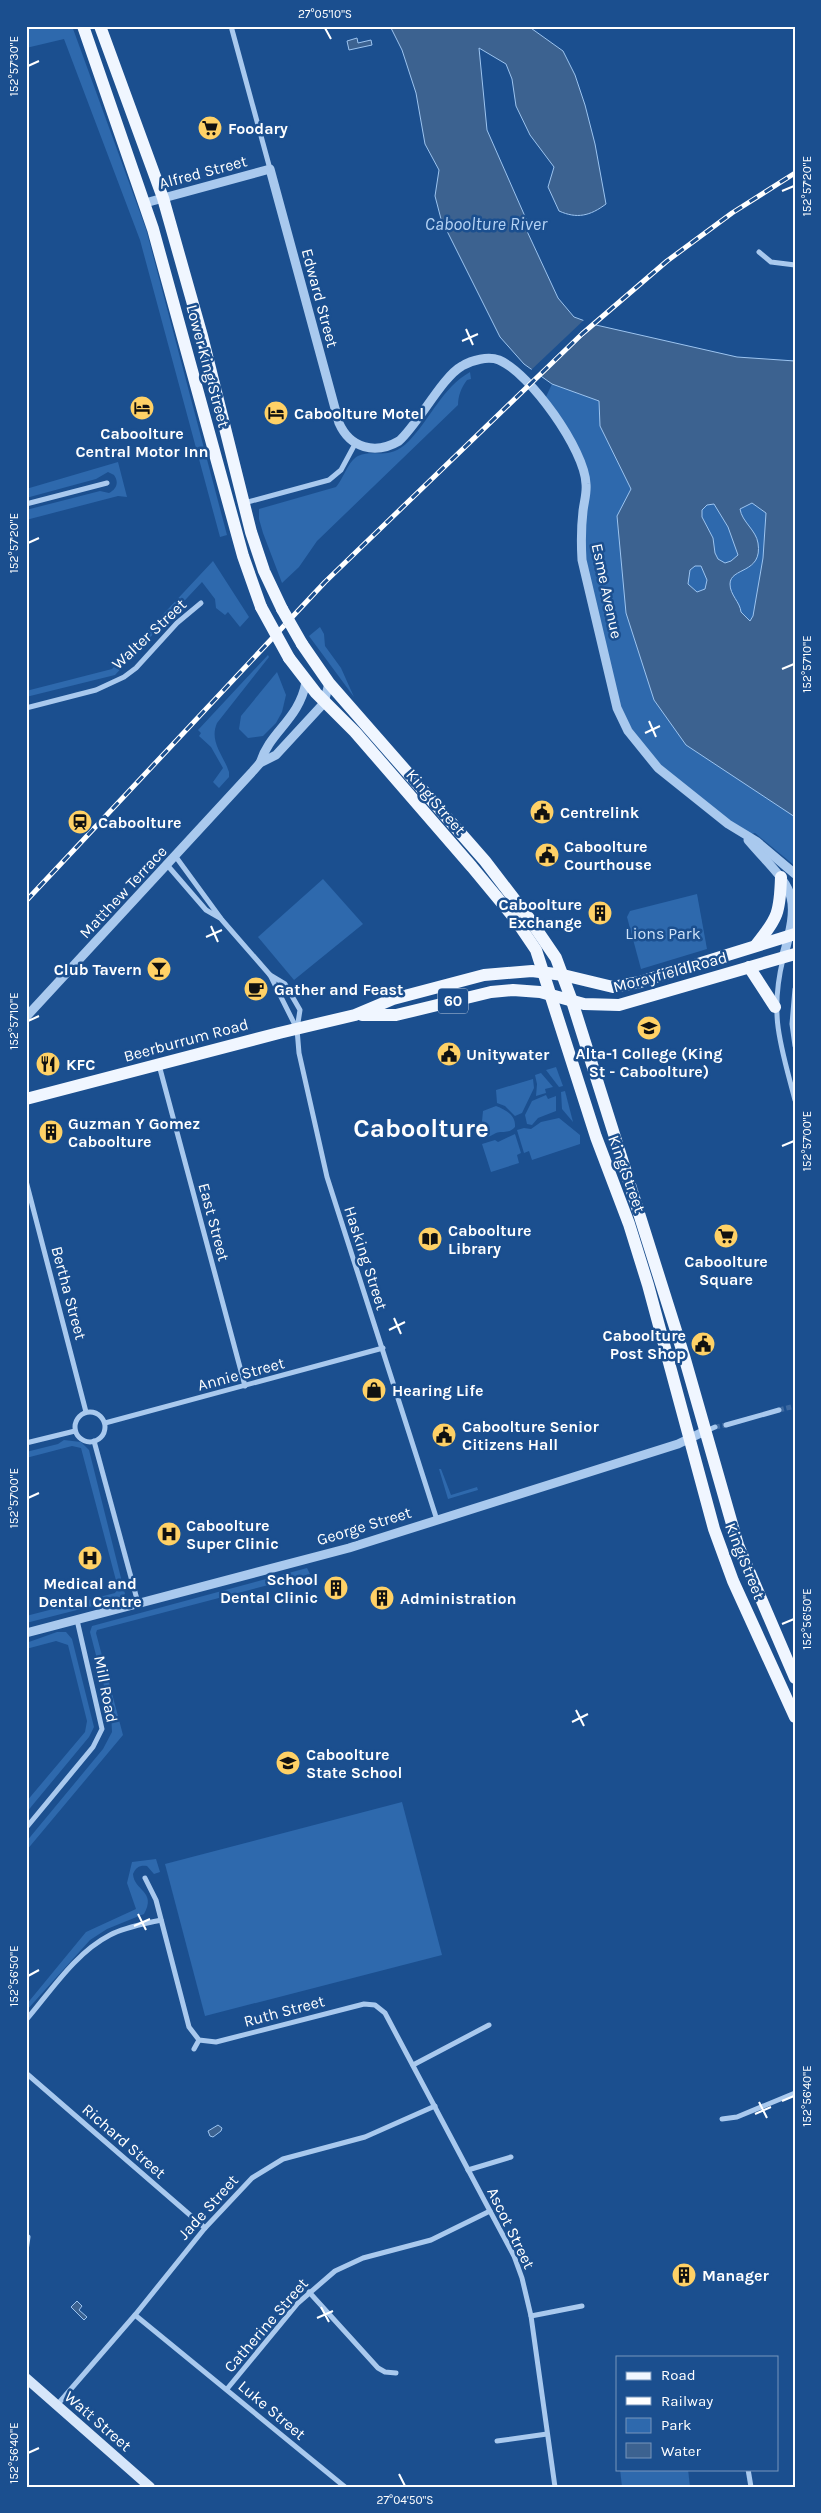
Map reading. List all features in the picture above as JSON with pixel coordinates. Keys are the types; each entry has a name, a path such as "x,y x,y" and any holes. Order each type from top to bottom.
{"main road":[{"name":"Lower King Street","path":"83,26 145,203 243,556 261,607 289,658 324,703"},
{"name":"Lower King Street","path":"100,26 163,198 199,327 258,554 274,593 302,644 329,683"},
{"name":"King Street","path":"329,683 485,861 540,933 556,958 572,1001 679,1340 710,1429 742,1558 795,1678"},
{"name":"King Street","path":"324,703 367,746 515,919 536,950 596,1137 646,1278 689,1440 722,1554 795,1717"},
{"path":"756,945 774,922 779,911 782,877"},
{"name":"Morayfield Road","path":"544,972 616,987 640,982 792,935"},
{"name":"Morayfield Road","path":"552,995 599,1006 627,1004 789,956"},
{"path":"750,967 775,1007"},
{"name":"Beerburrum Road","path":"26,1099 355,1015 393,999 484,975 513,971 544,972"},
{"name":"Beerburrum Road","path":"355,1015 396,1015 491,992 527,991 552,995"},
{"name":"Watt Street","path":"26,2378 150,2487"}],"street":[{"name":"Edward Street","path":"231,26 339,423 348,438 355,444"},
{"name":"Alfred Street","path":"145,203 270,169"},
{"path":"759,252 771,262 795,265"},
{"name":"Esme Avenue","path":"355,444 375,448 388,447 399,441 461,366 477,360 497,360 514,369 544,401 565,430 580,461 586,484 580,540 582,560 617,708 628,731 658,768 744,836 782,877 793,902 789,956"},
{"path":"244,503 329,480 340,470 355,444"},
{"path":"26,504 107,483"},
{"name":"Walter Street","path":"26,708 96,690 124,677 177,623 201,603"},
{"name":"Matthew Terrace","path":"26,1017 168,866 260,763 266,747 287,725 295,712 306,682"},
{"name":"Matthew Terrace","path":"260,763 276,755 324,703 329,683"},
{"name":"Esme Avenue","path":"744,836 756,841 795,874"},
{"path":"176,857 222,920 270,975 297,1029"},
{"path":"168,866 206,910 222,920"},
{"path":"789,956 778,980 775,1007 782,1052 795,1100"},
{"path":"270,975 284,984 295,998 300,1010 297,1029"},
{"path":"795,989 792,1024 795,1046"},
{"name":"Hasking Street","path":"297,1029 299,1053 325,1170 437,1520"},
{"name":"East Street","path":"158,1064 244,1386"},
{"name":"Bertha Street","path":"26,1181 86,1412"},
{"name":"Annie Street","path":"105,1423 383,1348"},
{"path":"726,1424 779,1410"},
{"path":"86,1412 98,1413 105,1423 102,1436 94,1441 85,1441 75,1431 77,1419 86,1412"},
{"name":"George Street","path":"26,1633 340,1550 689,1440 710,1429"},
{"path":"26,1443 75,1431"},
{"path":"94,1441 138,1603"},
{"name":"Mill Road","path":"26,1828 94,1747 102,1729 77,1620"},
{"path":"146,1878 152,1890 161,1920 189,2027 200,2040 194,2049"},
{"path":"26,2020 78,1960 97,1943 111,1934 161,1920"},
{"name":"Ruth Street","path":"200,2040 216,2042 354,2006 364,2004 375,2005"},
{"name":"Ascot Street","path":"375,2005 390,2021 514,2256 531,2316 556,2487"},
{"path":"413,2065 490,2025"},
{"name":"Richard Street","path":"26,2074 205,2228"},
{"path":"722,2119 737,2117 795,2093"},
{"name":"Jade Street","path":"57,2406 135,2315 205,2228 236,2193 267,2167 305,2152 366,2136 435,2106"},
{"path":"468,2170 511,2157"},
{"name":"Catherine Street","path":"227,2389 309,2292 335,2271 350,2263 431,2240 490,2210"},
{"path":"26,2251 28,2237"},
{"path":"309,2292 378,2368 385,2372 396,2373"},
{"path":"531,2316 582,2306"},
{"name":"Luke Street","path":"135,2315 345,2487"},
{"path":"497,2441 547,2434"},
{"path":"748,2470 751,2487"}],"green space":[{"path":"26,26 72,26 146,229 227,535 220,537 140,240 64,39 26,48"},
{"path":"470,372 471,379 467,380 462,389 458,405 317,541 299,567 282,583 263,533 259,519 259,509 336,487 351,462 358,456 371,453 388,453 402,447 417,432 452,386"},
{"path":"552,384 599,401 795,430 795,866 755,833 744,836 658,768 617,707 582,560 587,484 580,461 544,401"},
{"path":"118,462 127,497 118,496 26,520 26,510 100,491 109,493 117,483 114,475 108,472 96,479 26,498 26,489"},
{"path":"213,561 249,617 240,627 228,612 225,615 216,608 215,599 202,582 115,675 26,697 26,691 112,669"},
{"path":"320,627 324,634 325,646 341,668 354,697 309,636"},
{"path":"268,655 269,657 217,723 215,730 216,742 229,772 229,777 219,788 213,782 223,768 211,747 199,736 201,733 198,730"},
{"path":"277,672 286,695 282,712 276,723 263,736 248,738 239,729 241,716"},
{"path":"323,879 363,924 294,980 258,937"},
{"name":"Lions Park","path":"697,894 707,949 641,969 627,917 630,911"},
{"path":"556,1067 563,1086 559,1087 546,1070"},
{"path":"541,1073 553,1087 545,1089 546,1093 536,1096 537,1084 535,1075"},
{"path":"533,1079 534,1088 522,1113 515,1116 505,1106 497,1103 496,1090"},
{"path":"565,1091 573,1122 562,1109 561,1092"},
{"path":"546,1095 548,1099 556,1096 556,1111 538,1118 532,1125 527,1124 525,1115 532,1101"},
{"path":"496,1106 507,1111 512,1116 515,1127 510,1131 498,1132 484,1138 481,1132 483,1111"},
{"path":"559,1118 580,1135 580,1144 532,1160 529,1151 524,1153 517,1130 531,1129 541,1122"},
{"path":"515,1134 521,1153 517,1155 519,1163 491,1172 482,1144 495,1140 498,1142"},
{"path":"64,1440 81,1442 89,1450 125,1594 120,1599 26,1623 26,1616 115,1593 118,1588 81,1448 72,1446 26,1458 26,1452 58,1444"},
{"path":"439,1469 441,1469 451,1495 477,1487 478,1490 448,1499"},
{"path":"307,1568 310,1574 97,1630 96,1633 123,1735 26,1851 26,1842 103,1749 112,1732 111,1713 90,1632 92,1626"},
{"path":"57,1632 66,1632 72,1639 94,1727 89,1737 26,1813 26,1802 85,1732 87,1721 68,1645 56,1641 26,1649 26,1643"},
{"path":"402,1802 442,1955 205,2016 165,1864"},
{"path":"156,1859 160,1872 154,1874 147,1866 142,1866 138,1867 133,1874 134,1880 148,1900 144,1914 107,1929 90,1940 26,2011 26,2005 86,1932 136,1909 127,1883 132,1862"},
{"path":"620,2470 688,2470 690,2487 622,2487"}],"water":[{"name":"Caboolture River","path":"390,26 528,26 563,51 575,75 585,105 595,144 606,204 589,214 583,215 572,215 559,211 548,187 554,167 530,135 516,106 512,79 506,64 479,48 487,130 527,221 526,229 558,298 574,317 596,325 737,357 795,361 795,817 686,745 654,700 626,613 617,516 631,489 600,426 599,401 552,384 524,364 500,337 441,219 435,196 439,170 425,144 416,93 402,50","holes":["752,503 766,513 763,558 753,616 750,621 741,612 730,588 731,579 751,565 756,560 758,553 757,538 743,518 740,509","714,504 728,527 738,555 725,563 718,559 715,553 713,538 702,517 702,510 707,505","695,566 701,566 707,580 705,589 697,592 688,584 690,570"]},
{"path":"357,38 358,43 371,40 372,45 349,50 347,41"},
{"path":"218,2125 222,2128 221,2131 213,2137 210,2136 208,2131"},
{"path":"77,2301 82,2306 79,2310 87,2317 84,2320 71,2307"}],"pier":[{"path":"586,318 598,323 539,378 530,371"}],"tunnel":[{"path":"779,1410 795,1406"},
{"path":"715,1427 726,1425"}],"railway":[{"path":"26,901 325,582 582,334 667,261 732,213 795,173"}],"place":[{"name":"Foodary","path":"210,128"},
{"name":"Caboolture Central Motor Inn","path":"142,408"},
{"name":"Caboolture Motel","path":"276,413"},
{"name":"Centrelink","path":"542,812"},
{"name":"Caboolture","path":"80,822"},
{"name":"Caboolture Courthouse","path":"547,855"},
{"name":"Caboolture Exchange","path":"600,913"},
{"name":"Club Tavern","path":"159,969"},
{"name":"Gather and Feast","path":"256,989"},
{"name":"Alta-1 College (King St - Caboolture)","path":"649,1028"},
{"name":"Unitywater","path":"449,1054"},
{"name":"KFC","path":"48,1064"},
{"name":"Guzman Y Gomez Caboolture","path":"51,1132"},
{"name":"Caboolture Square","path":"726,1236"},
{"name":"Caboolture Library","path":"430,1239"},
{"name":"Caboolture Post Shop","path":"703,1344"},
{"name":"Hearing Life","path":"374,1390"},
{"name":"Caboolture Senior Citizens Hall","path":"444,1435"},
{"name":"Caboolture Super Clinic","path":"169,1534"},
{"name":"Medical and Dental Centre","path":"90,1558"},
{"name":"School Dental Clinic","path":"336,1588"},
{"name":"Administration","path":"382,1598"},
{"name":"Caboolture State School","path":"288,1763"},
{"name":"Manager","path":"684,2275"}],"district":[{"name":"Caboolture","path":"421,1128"}]}
